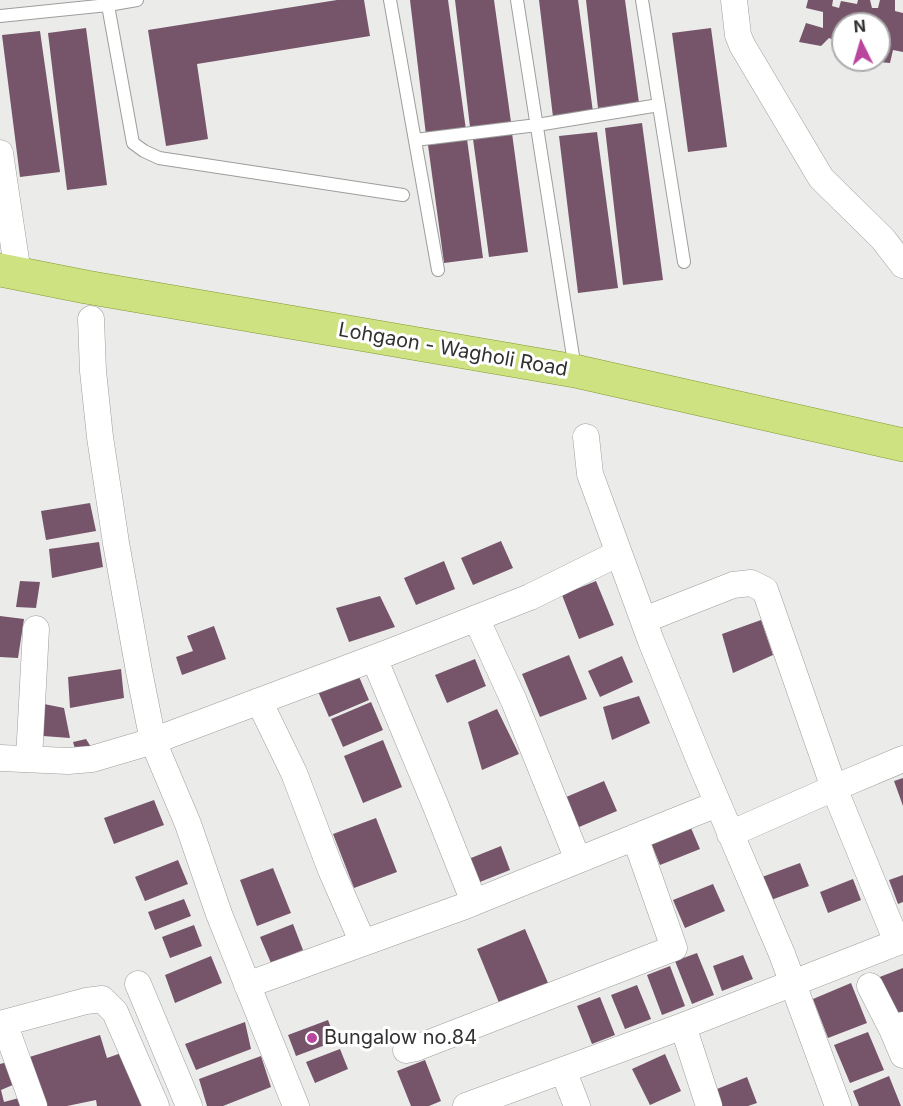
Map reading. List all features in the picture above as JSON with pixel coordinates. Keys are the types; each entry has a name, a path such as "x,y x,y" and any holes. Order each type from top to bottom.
{"main road":[{"name":"Lohgaon - Wagholi Road","path":"9,272 575,371 903,445"}],"street":[{"path":"734,0 738,35 742,45 821,178 883,239 903,265"},
{"path":"0,153 9,272"},
{"path":"91,319 93,371 100,437 116,543 153,741 188,824 219,914 296,1106"},
{"path":"585,437 590,474 651,641 717,804 782,954 838,1106"},
{"path":"0,758 68,761 92,759 153,741 530,597 619,553"},
{"path":"466,1106 683,1026 900,941 834,788 765,591 751,583 733,585 644,620"},
{"path":"476,618 514,702 578,860"},
{"path":"29,759 36,629"},
{"path":"374,658 474,902"},
{"path":"259,701 294,772 331,870 363,943"},
{"path":"730,834 903,759"},
{"path":"247,985 474,902 717,804"},
{"path":"406,1050 427,1044 674,948 635,837"},
{"path":"138,984 189,1106"},
{"path":"870,986 897,1027 903,1055"},
{"path":"34,1106 2,1024 86,1001 102,999 115,1012 156,1106"},
{"path":"683,1026 709,1106"},
{"path":"563,1070 578,1106"}],"lane":[{"path":"0,16 136,0"},
{"path":"390,0 438,270"},
{"path":"517,0 575,371"},
{"path":"642,0 684,262"},
{"path":"108,2 133,142 144,151 159,158 403,195"},
{"path":"415,140 537,125 658,105"}],"building":[{"path":"337,0 364,0 370,36 197,64 208,139 166,146 148,30"},
{"path":"410,0 448,0 466,130 426,135"},
{"path":"455,0 494,0 511,122 470,127"},
{"path":"539,0 578,0 593,112 553,117"},
{"path":"586,0 625,0 639,103 598,108"},
{"path":"808,0 833,0 832,6 839,8 841,1 857,4 858,0 870,0 872,8 878,8 880,0 895,0 895,11 903,13 903,52 893,50 891,59 891,12 831,12 831,39 829,38 821,46 799,42 806,23 823,28 823,12 806,8"},
{"path":"86,28 107,185 67,190 48,33"},
{"path":"711,28 727,147 688,152 672,33"},
{"path":"40,31 60,172 20,177 2,35"},
{"path":"642,123 663,280 623,285 605,128"},
{"path":"597,132 618,288 578,293 559,136"},
{"path":"512,133 528,252 489,257 473,139"},
{"path":"467,139 483,258 444,263 428,145"},
{"path":"90,503 96,531 46,540 41,511"},
{"path":"501,541 513,568 473,585 461,558"},
{"path":"99,542 103,567 52,578 49,549"},
{"path":"444,561 455,589 416,605 404,578"},
{"path":"20,581 40,582 36,608 16,607"},
{"path":"596,581 614,625 579,639 562,595"},
{"path":"380,596 395,627 349,642 336,608"},
{"path":"0,616 24,619 18,658 0,657"},
{"path":"761,620 773,655 733,673 722,634"},
{"path":"214,626 226,659 182,675 176,657 193,651 187,636"},
{"path":"569,655 587,699 540,717 522,674"},
{"path":"622,656 633,682 600,697 588,671"},
{"path":"475,659 486,686 447,703 435,675"},
{"path":"121,669 124,698 70,708 68,677"},
{"path":"357,672 369,700 329,717 317,689"},
{"path":"639,696 650,723 612,740 603,707"},
{"path":"371,702 383,730 343,747 331,719"},
{"path":"44,704 64,708 70,738 43,736"},
{"path":"497,709 519,754 482,770 468,722"},
{"path":"86,739 91,747 76,752 73,742"},
{"path":"383,740 402,787 363,803 344,756"},
{"path":"903,778 903,806 894,781"},
{"path":"604,781 617,811 572,830 559,800"},
{"path":"154,800 164,825 114,844 104,818"},
{"path":"376,818 397,872 354,888 333,834"},
{"path":"688,821 700,849 660,865 649,838"},
{"path":"501,846 510,870 475,884 466,860"},
{"path":"178,860 188,884 145,901 135,877"},
{"path":"800,863 809,886 771,900 762,877"},
{"path":"273,868 291,913 257,926 240,880"},
{"path":"903,875 903,902 898,904 889,880"},
{"path":"853,879 861,900 828,913 820,892"},
{"path":"713,884 725,911 685,928 673,900"},
{"path":"184,899 191,916 155,930 148,912"},
{"path":"293,924 303,950 271,963 260,937"},
{"path":"194,925 202,946 170,958 162,937"},
{"path":"525,929 551,990 502,1010 477,949"},
{"path":"697,953 714,995 692,1004 675,961"},
{"path":"743,955 753,979 722,991 713,966"},
{"path":"211,956 222,983 175,1003 165,975"},
{"path":"670,966 685,1006 662,1015 647,975"},
{"path":"903,968 903,1014 894,1018 877,978"},
{"path":"851,983 867,1023 828,1038 813,999"},
{"path":"637,985 651,1019 625,1029 611,995"},
{"path":"600,997 615,1035 592,1044 577,1006"},
{"name":"Bungalow no.84","path":"328,1020 336,1041 296,1056 288,1035"},
{"path":"245,1022 251,1049 196,1070 185,1044"},
{"path":"868,1032 884,1070 850,1083 834,1045"},
{"path":"100,1035 107,1058 127,1051 146,1106 97,1106 96,1100 67,1106 38,1106 23,1059"},
{"path":"340,1049 348,1069 315,1083 306,1062"},
{"path":"665,1054 681,1091 650,1105 632,1069"},
{"path":"261,1056 271,1087 223,1106 207,1106 199,1079"},
{"path":"425,1060 441,1101 429,1106 411,1106 397,1071"},
{"path":"7,1062 15,1084 1,1090 4,1102 19,1098 20,1106 0,1106 0,1064"},
{"path":"889,1076 901,1106 859,1106 853,1091"},
{"path":"747,1077 757,1103 748,1106 718,1106 712,1091"}],"place":[{"name":"Bungalow no.84","path":"312,1038"}]}
